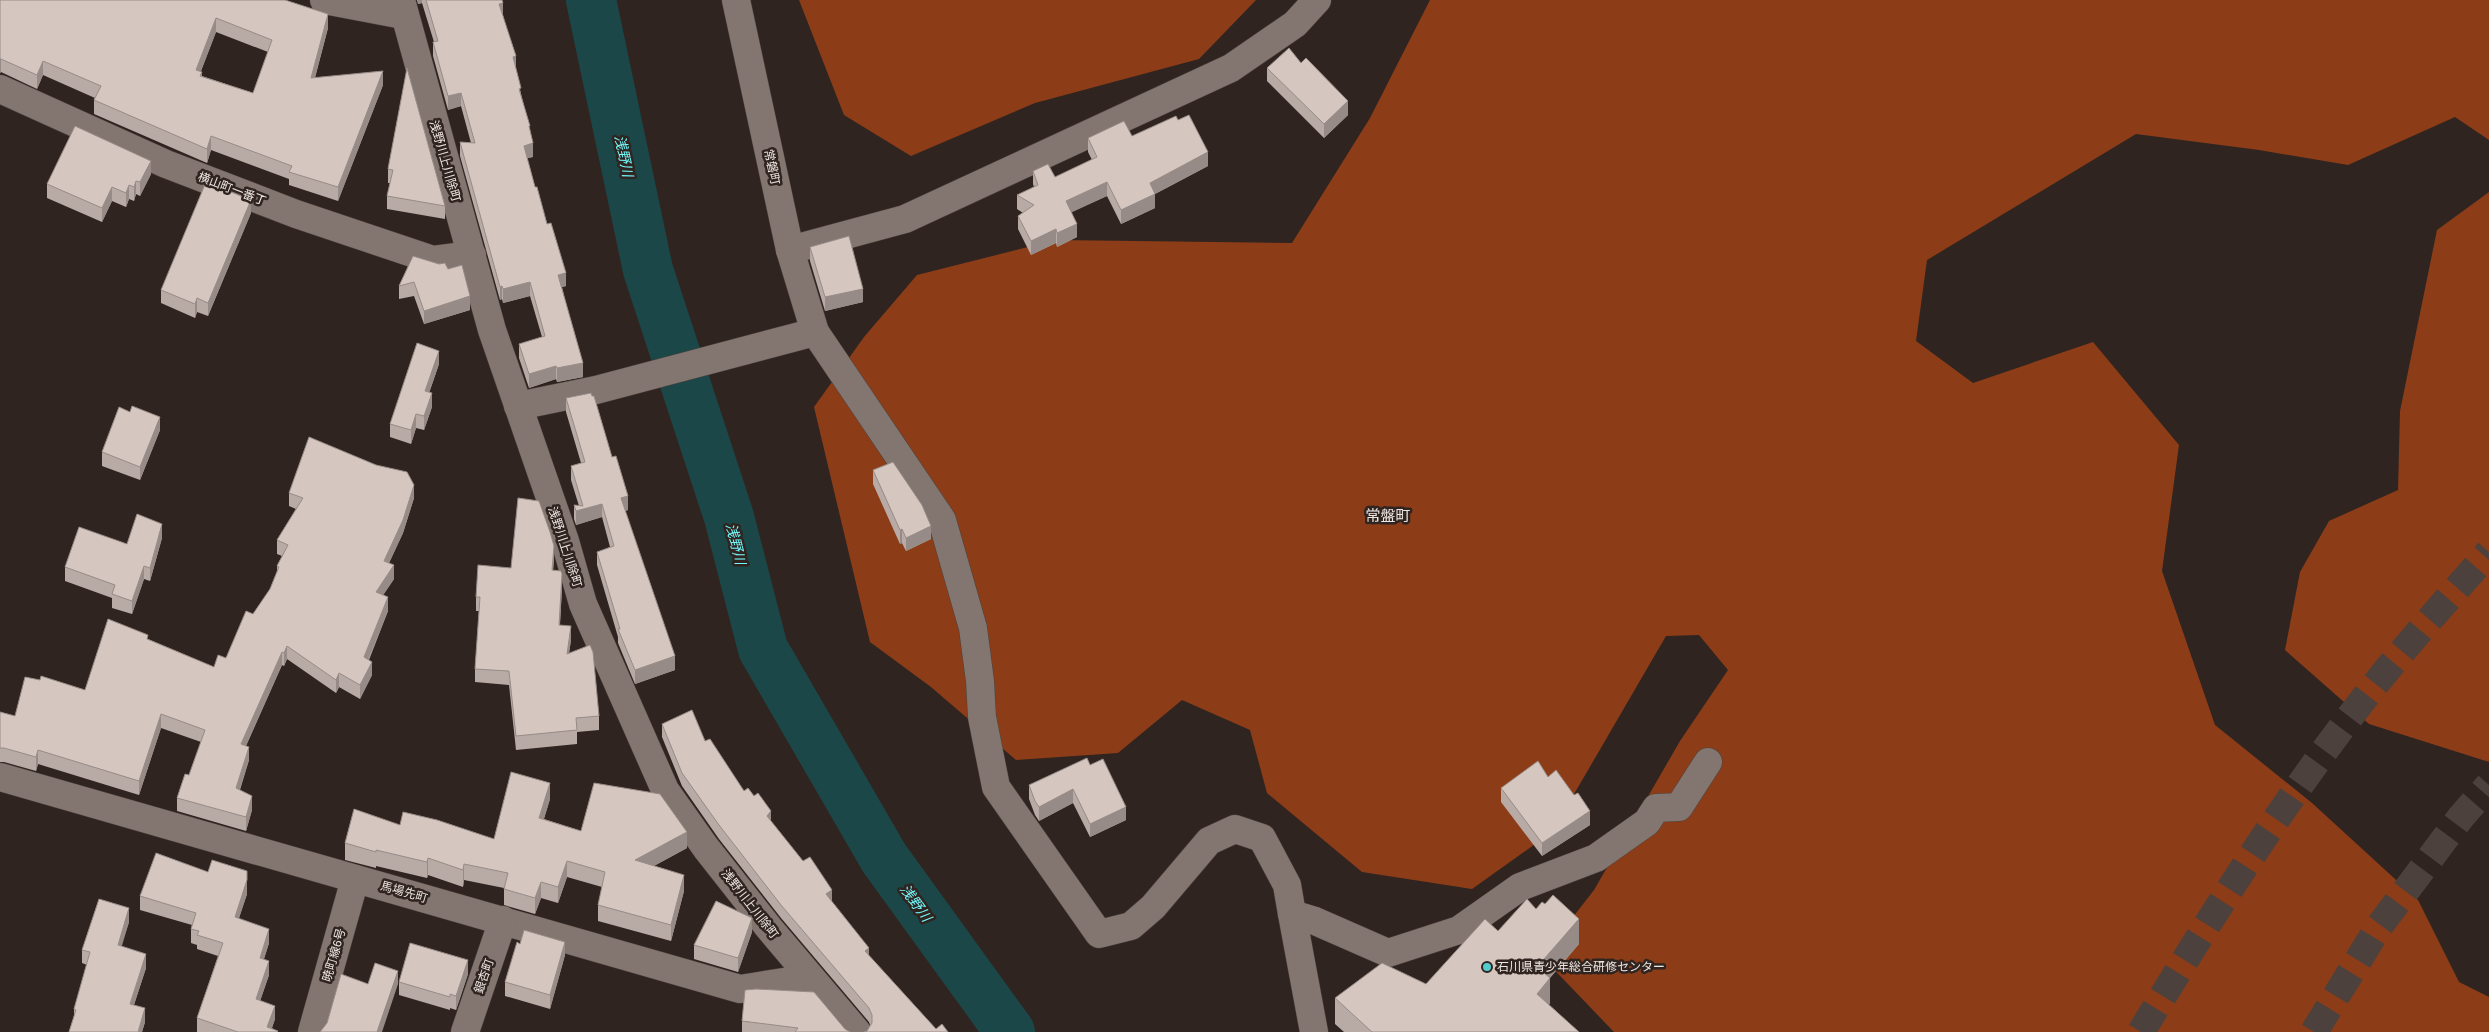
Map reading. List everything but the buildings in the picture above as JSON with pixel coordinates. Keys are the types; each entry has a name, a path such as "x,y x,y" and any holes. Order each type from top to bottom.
{"street":[{"path":"324,0 402,7"},
{"name":"常磐町","path":"736,0 790,250 815,332 942,520 973,628 980,681 982,717 996,787 1099,934 1131,926 1153,906 1209,841 1234,829 1262,838 1287,885 1292,914"},
{"path":"790,250 905,219 1222,72 1295,24 1317,0"},
{"name":"浅野川上川除町","path":"402,7 492,330 565,541 583,604 664,790 706,848 809,978 856,1032"},
{"name":"横山町一番丁","path":"0,89 166,164 296,214 432,260 472,255"},
{"path":"518,406 596,390 815,332"},
{"path":"1314,1032 1292,914 1315,920 1388,953 1460,930 1520,887 1596,858 1647,822 1656,808 1679,807 1708,762"},
{"name":"馬場先町","path":"0,777 740,989 809,978"},
{"name":"暁町線6号","path":"312,1032 355,879"},
{"name":"銀杏町","path":"465,1032 503,920"}],"shaded area":[{"path":"799,0 1256,0 1199,59 1035,103 911,156 844,115"},
{"path":"1430,0 2489,0 2489,140 2455,117 2348,165 2259,150 2136,134 1927,260 1916,341 1973,383 2093,342 2179,445 2162,571 2215,725 2312,803 2418,900 2459,982 2489,997 2489,1032 1614,1032 1542,957 1594,890 1680,741 1728,670 1699,635 1666,636 1552,832 1472,889 1362,872 1267,793 1250,730 1182,700 1118,753 1016,760 931,687 870,642 814,407 864,337 917,275 1056,240 1292,243 1370,118"},
{"path":"2489,192 2489,762 2369,724 2285,650 2300,572 2329,521 2398,490 2400,411 2437,230"}],"waterway":[{"name":"浅野川","path":"591,0 648,270 729,517 763,649 884,858 1010,1032"}],"tunnel":[{"path":"2141,1032 2192,948 2246,865 2329,744 2390,666 2489,552"},
{"path":"2314,1032 2378,928 2461,817 2489,785"}],"place":[{"name":"石川県青少年総合研修センター","path":"1487,967"}],"district":[{"name":"常盤町","path":"1388,515"}]}
